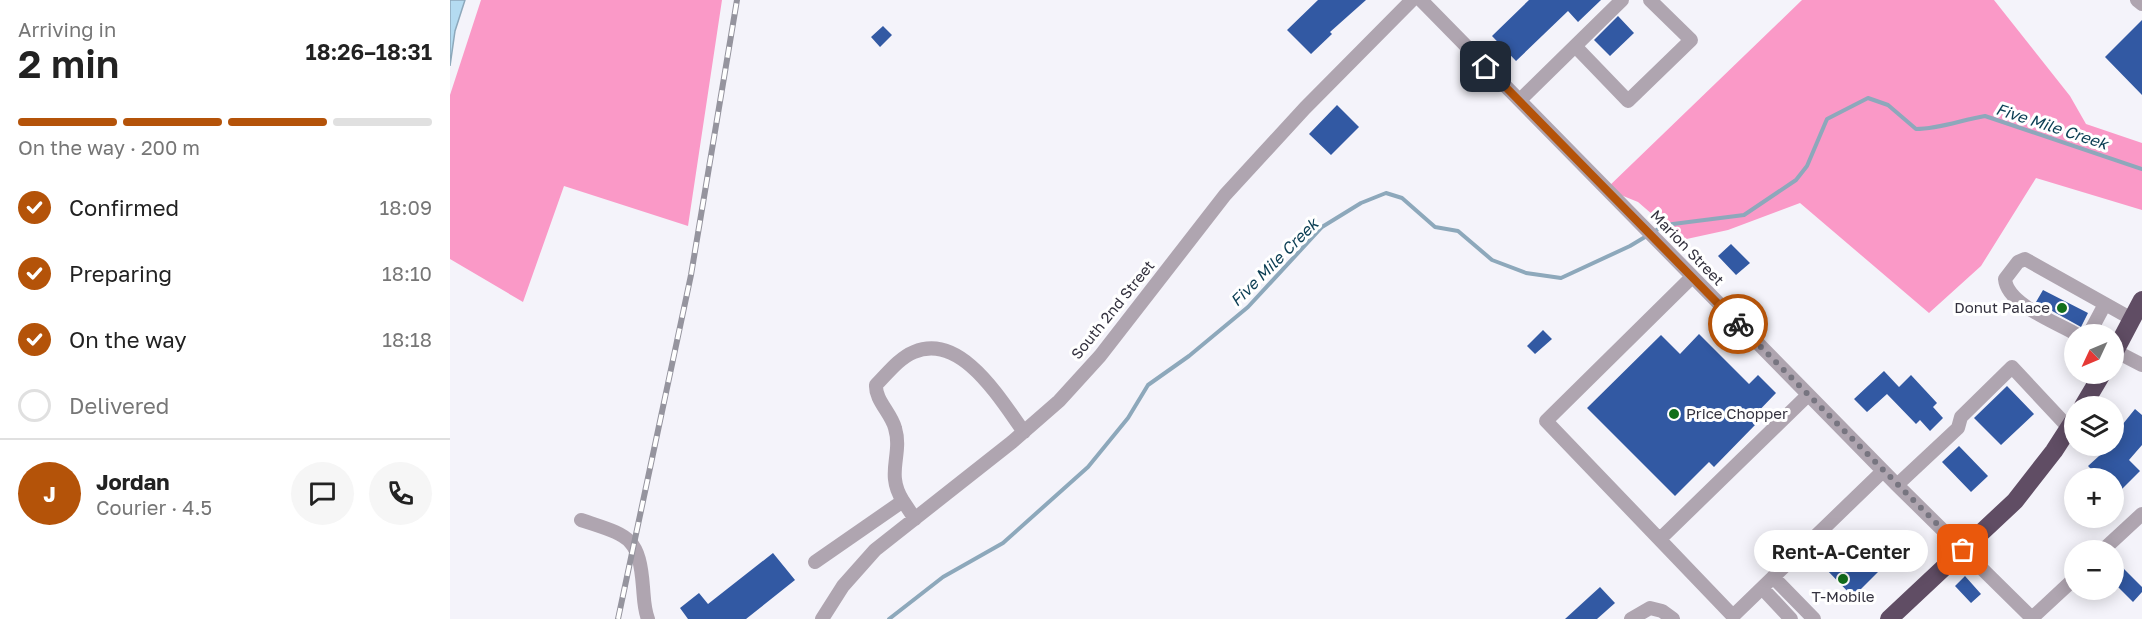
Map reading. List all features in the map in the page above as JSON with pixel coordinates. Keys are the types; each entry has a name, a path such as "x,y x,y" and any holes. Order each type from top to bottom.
{"highway":[{"path":"2124,334 2142,300"},
{"path":"1889,619 2015,501 2064,435"}],"street":[{"name":"South 2nd Street","path":"822,619 843,586 875,550 1024,432 1059,401 1100,356 1225,195 1305,108 1412,0"},
{"name":"Marion Street","path":"1421,0 1883,471 2033,619"},
{"path":"1520,100 1622,0"},
{"path":"1575,46 1628,100 1691,40 1650,0"},
{"path":"2137,0 2142,4"},
{"path":"2064,327 2013,298 2005,279 2018,262 2025,258 2132,319"},
{"path":"1692,277 1546,421 1734,618 1883,471"},
{"path":"2095,324 2106,304"},
{"path":"915,519 893,481 896,429 876,393 876,386 912,352 931,347 951,351 967,362 1024,432"},
{"path":"2124,357 2142,365"},
{"path":"1897,485 1958,428 1961,417 2012,367 2064,416"},
{"path":"1660,539 1808,395"},
{"path":"815,562 903,501"},
{"path":"2114,540 2142,514"},
{"path":"581,520 621,534 633,544 640,557 648,619"},
{"path":"1773,577 1814,619"},
{"path":"1762,588 1791,619"},
{"path":"2033,619 2064,589"},
{"path":"1630,619 1650,608 1662,611 1673,619"}],"shaded area":[{"path":"481,0 722,0 688,226 564,186 523,302 450,259 450,95"},
{"path":"1802,0 1994,0 2070,96 2086,124 2142,143 2142,210 2036,178 1981,266 1929,313 1800,203 1728,230 1682,240 1638,202 1606,189"}],"water":[{"path":"450,0 465,0 455,31 450,66"}],"building":[{"path":"1318,0 1366,0 1330,32 1332,34 1311,54 1287,30"},
{"path":"1529,0 1601,0 1578,22 1568,11 1516,61 1492,36"},
{"path":"1618,16 1634,33 1610,56 1594,40"},
{"path":"2142,20 2142,95 2105,57"},
{"path":"883,26 892,35 880,47 871,37"},
{"path":"1337,105 1359,127 1331,155 1309,134"},
{"path":"1731,244 1750,263 1736,275 1718,256"},
{"name":"Donut Palace","path":"2043,290 2088,313 2082,324 2076,324 2036,302"},
{"path":"1543,330 1552,339 1535,354 1527,346"},
{"name":"Price Chopper","path":"1699,334 1749,384 1758,375 1776,393 1750,420 1755,425 1714,467 1709,462 1675,496 1587,408 1661,335 1680,354"},
{"path":"1884,371 1899,387 1911,375 1937,403 1933,407 1943,418 1930,431 1920,420 1916,424 1887,394 1867,412 1854,399"},
{"path":"2007,386 2034,414 2001,445 1974,418"},
{"path":"2135,409 2142,415 2142,445 2129,460 2140,471 2124,487 2124,468 2090,468 2088,466 2099,456 2124,456 2124,423"},
{"path":"1959,446 1988,476 1971,492 1942,462"},
{"path":"1856,538 1884,566 1853,597 1825,568"},
{"path":"773,553 795,580 746,619 688,619 680,608 699,593 708,604"},
{"path":"2124,569 2142,587 2142,592 2133,602 2124,593"},
{"path":"1965,576 1981,594 1971,603 1955,586"},
{"path":"1600,587 1615,603 1597,619 1565,619"}],"waterway":[{"name":"Five Mile Creek","path":"889,619 943,577 1003,543 1088,467 1128,418 1148,385 1189,356 1248,307 1322,227 1361,203 1386,193 1402,198 1435,227 1458,231 1492,260 1526,273 1561,278 1630,246 1665,225 1744,215 1796,180 1807,166 1827,119 1868,98 1888,105 1916,129 1942,126 1985,116 2142,169"}],"railway":[{"path":"618,619 691,275 737,0"}],"way so far":[{"path":"1738,324 1963,550"}],"place":[{"name":"Donut Palace","path":"2062,308"},
{"name":"Price Chopper","path":"1674,414"},
{"name":"Rent-A-Center","path":"1963,550"},
{"name":"T-Mobile","path":"1843,579"}],"route":[{"path":"1486,67 1738,324"}]}
